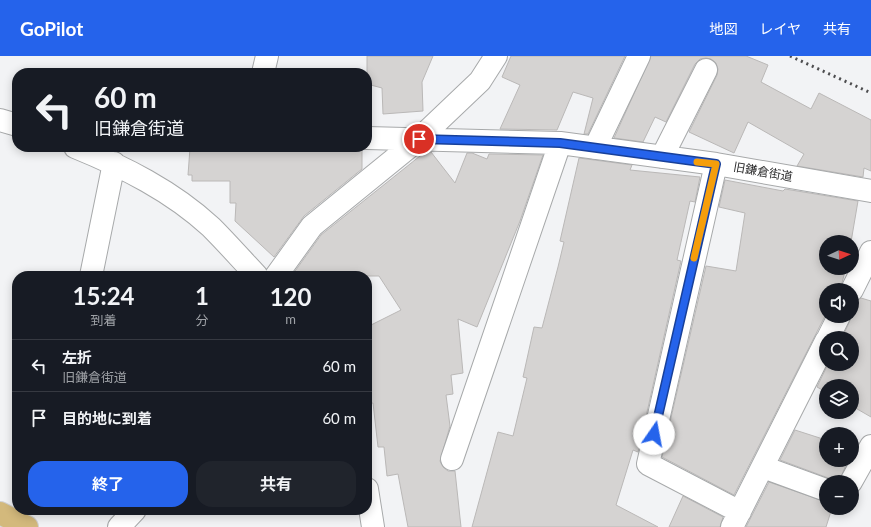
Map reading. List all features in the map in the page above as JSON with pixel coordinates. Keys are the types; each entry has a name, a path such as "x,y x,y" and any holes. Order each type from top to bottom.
{"main road":[{"path":"0,513 24,527"}],"street":[{"path":"264,68 267,56"},
{"path":"280,271 312,226 419,139 480,81 496,56"},
{"path":"595,148 639,56"},
{"path":"662,157 706,70"},
{"path":"0,120 12,124"},
{"name":"旧鎌倉街道","path":"372,138 560,143 716,164 871,191"},
{"path":"452,459 560,143"},
{"path":"87,152 114,163 165,192 210,227 252,271"},
{"path":"92,271 114,163"},
{"path":"716,164 648,464 736,520 819,355"},
{"path":"856,283 871,252"},
{"path":"855,475 871,446"},
{"path":"763,467 819,487"},
{"path":"119,527 130,515"},
{"path":"371,515 373,527"}],"building":[{"path":"367,56 433,56 422,82 423,111 383,114 382,88 372,85 372,68 367,68"},
{"path":"511,56 625,56 588,134 584,134 593,98 573,92 557,130 500,129 520,85 502,77"},
{"path":"651,56 746,56 768,65 761,82 811,109 819,93 871,120 871,171 864,168 863,177 797,166 804,154 748,122 734,153 689,132 717,75 718,69 716,63 711,59 706,58 700,59 695,64 666,122 655,117 643,142 614,138"},
{"path":"190,152 362,152 362,169 304,216 274,257 235,221 236,203 230,203 230,181 192,181 192,175 188,175"},
{"path":"425,152 431,152 455,183 467,153 472,153 487,159 489,154 543,155 520,221 477,327 458,319 463,373 451,375 453,394 446,395 450,426 440,461 443,467 448,471 455,471 461,527 408,527 398,474 387,476 384,447 378,447 372,403 372,324 401,310 379,276 372,276 372,271 295,271 321,235"},
{"path":"579,158 632,165 630,170 700,177 695,202 690,201 677,260 681,261 638,452 633,450 616,505 658,527 472,527 498,432 513,436 527,378 523,377 534,327 542,328 564,242 560,241"},
{"path":"725,180 783,191 785,189 858,201 852,235 819,235 819,275 844,275 842,283 819,283 819,323 821,323 734,495 662,457 706,266 736,271 745,213 719,207"},
{"path":"861,298 871,301 871,417 859,410 859,379 821,379 825,371 859,371 859,331 845,331 849,323 859,323 859,299"},
{"path":"795,430 819,438 819,467 845,467 842,475 820,475 780,460"},
{"path":"769,482 819,500 819,515 830,515 826,527 746,527"},
{"path":"683,496 723,517 720,527 669,527"}],"railway":[{"path":"790,56 871,93"}],"slow traffic":[{"path":"694,258 716,164 697,162"}],"route":[{"path":"419,139 560,143 716,164 654,434"}]}
